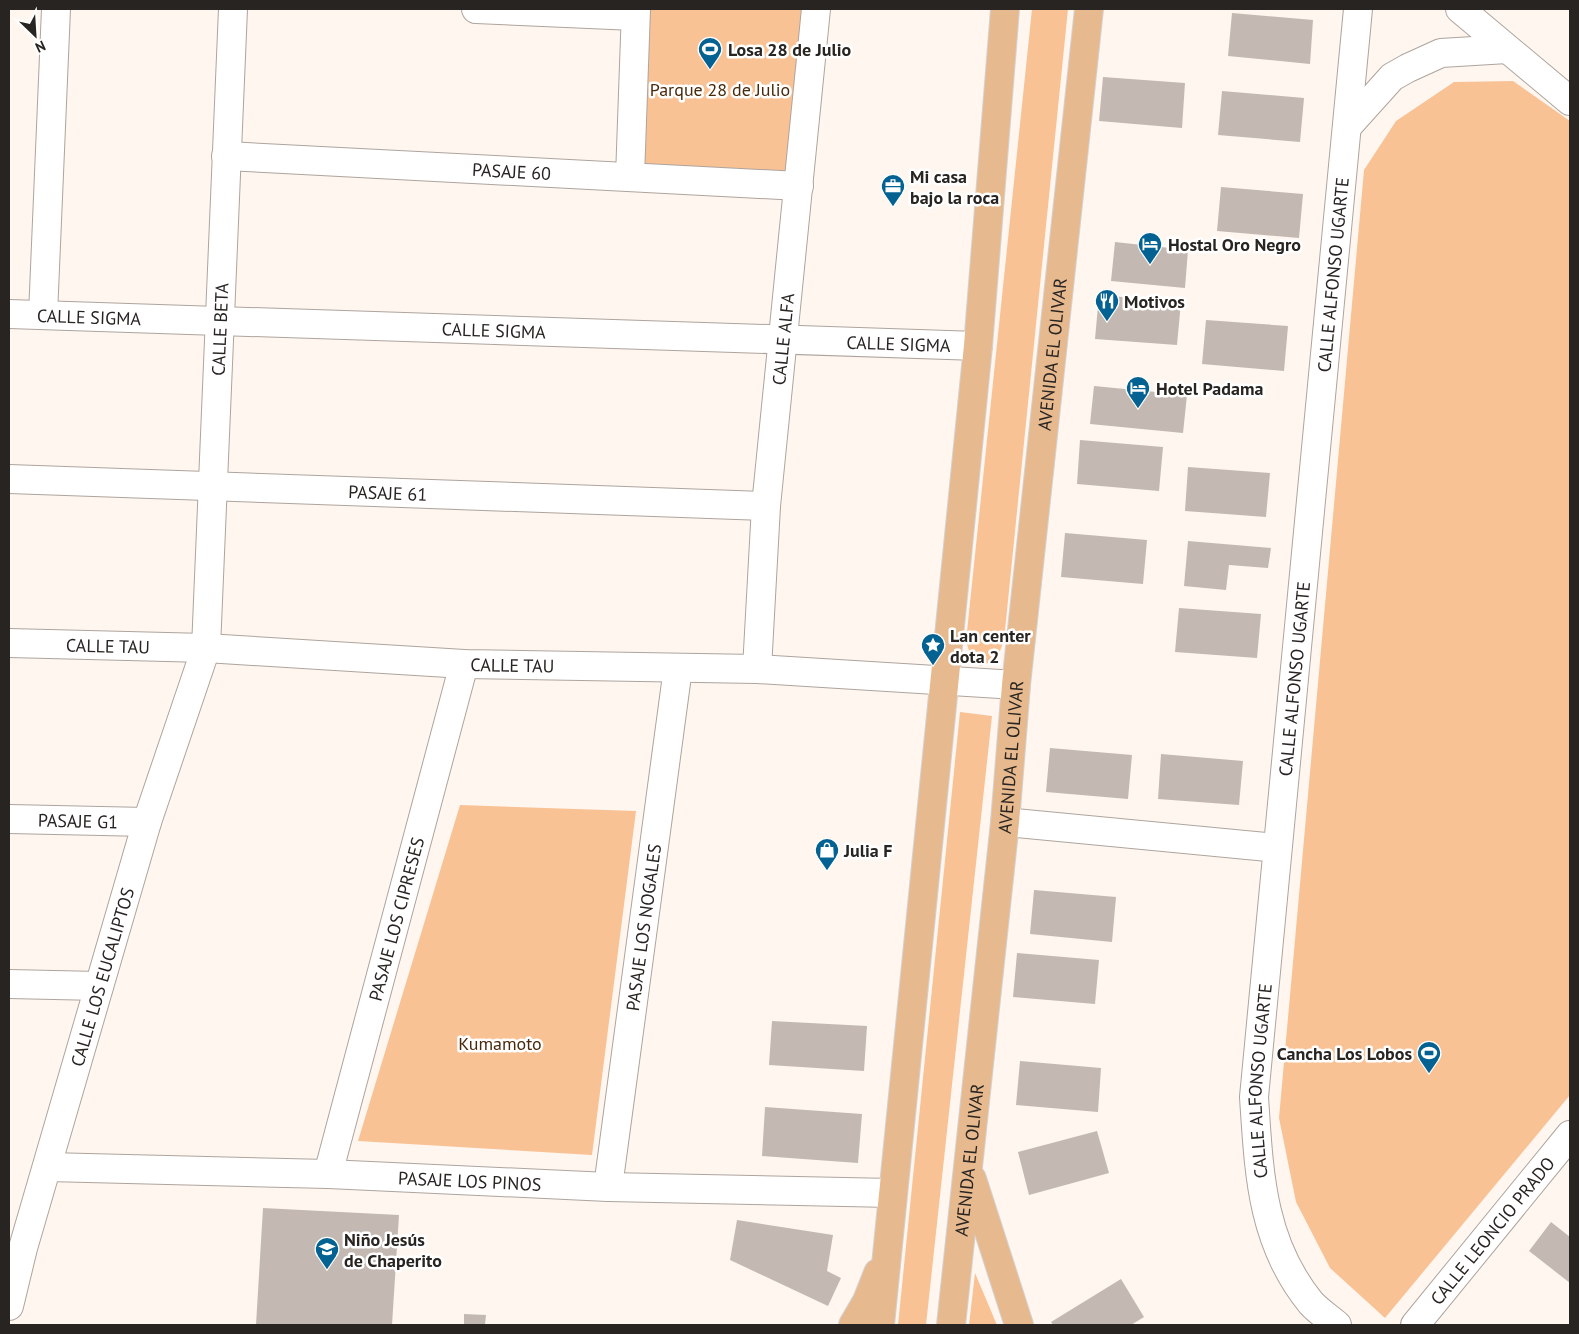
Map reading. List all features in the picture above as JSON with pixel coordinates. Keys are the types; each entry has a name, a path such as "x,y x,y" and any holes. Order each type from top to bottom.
{"main road":[{"path":"880,1325 978,346 1005,9"},
{"name":"AVENIDA EL OLIVAR","path":"952,1325 1004,822 1016,685 1088,9"},
{"path":"969,1170 1019,1325"},
{"path":"853,1325 867,1300 889,1244"}],"street":[{"path":"43,315 56,9"},
{"name":"CALLE BETA","path":"206,648 233,9"},
{"path":"476,9 636,12 630,178"},
{"name":"CALLE ALFA","path":"757,670 766,506 816,9"},
{"name":"CALLE ALFONSO UGARTE","path":"1337,1325 1312,1304 1287,1270 1270,1228 1259,1174 1254,1097 1358,9"},
{"path":"1460,9 1507,49 1566,88"},
{"path":"1347,126 1392,77 1408,68 1441,53 1507,49"},
{"name":"PASAJE 60","path":"226,156 798,186"},
{"name":"CALLE SIGMA","path":"9,314 978,346"},
{"name":"PASAJE 61","path":"9,479 766,506"},
{"name":"CALLE TAU","path":"9,643 206,648 464,664 757,670 1016,685"},
{"name":"CALLE LOS EUCALIPTOS","path":"9,1306 16,1248 48,1167 147,822 206,648"},
{"name":"PASAJE LOS CIPRESES","path":"328,1174 464,664"},
{"name":"PASAJE LOS NOGALES","path":"608,1187 678,668"},
{"name":"PASAJE G1","path":"9,819 147,822"},
{"path":"1004,822 1277,848"},
{"path":"9,984 99,986"},
{"name":"CALLE LEONCIO PRADO","path":"1415,1325 1570,1135"},
{"name":"PASAJE LOS PINOS","path":"48,1167 328,1174 608,1187 892,1193"}],"green space":[{"name":"Parque 28 de Julio","path":"647,9 803,9 787,174 643,168"},
{"path":"1032,9 1068,9 1004,640 997,659 981,666 972,661 966,641"},
{"path":"1513,81 1570,121 1570,1095 1385,1318 1330,1268 1296,1202 1279,1118 1364,170 1396,121 1454,82"},
{"path":"960,712 992,716 926,1325 898,1325"},
{"name":"Kumamoto","path":"460,805 636,811 592,1155 358,1141"},
{"path":"975,1273 997,1325 969,1325"}],"building":[{"path":"1232,13 1313,20 1310,64 1228,56"},
{"path":"1103,77 1185,83 1182,128 1099,121"},
{"path":"1222,91 1304,98 1300,142 1218,135"},
{"path":"1221,187 1303,194 1299,238 1217,231"},
{"name":"Hostal Oro Negro","path":"1115,242 1188,250 1185,288 1111,281"},
{"path":"1099,295 1181,302 1177,345 1095,339"},
{"path":"1206,320 1288,326 1284,371 1202,364"},
{"name":"Hotel Padama","path":"1094,386 1187,395 1183,433 1090,424"},
{"path":"1080,440 1163,447 1159,491 1077,484"},
{"path":"1188,467 1270,473 1266,517 1185,511"},
{"path":"1065,533 1147,540 1143,584 1061,577"},
{"path":"1188,541 1271,548 1268,568 1229,565 1226,590 1184,586"},
{"path":"1179,608 1261,614 1257,658 1175,652"},
{"path":"1050,748 1132,755 1128,799 1046,792"},
{"path":"1161,754 1243,761 1239,805 1158,799"},
{"path":"1034,890 1116,897 1112,942 1030,934"},
{"path":"1017,953 1099,960 1095,1004 1013,997"},
{"path":"772,1021 867,1026 864,1071 769,1065"},
{"path":"1020,1061 1101,1068 1098,1112 1016,1105"},
{"path":"765,1107 862,1114 858,1163 762,1156"},
{"path":"1097,1131 1109,1173 1029,1195 1018,1152"},
{"name":"Niño Jesús de Chaperito","path":"263,1208 399,1215 392,1325 256,1325"},
{"path":"737,1220 833,1235 827,1271 841,1278 828,1306 730,1260"},
{"path":"1551,1222 1570,1237 1570,1283 1529,1251"},
{"path":"1121,1279 1144,1317 1131,1325 1053,1325 1051,1322"},
{"path":"464,1314 486,1315 485,1325 464,1325"}],"place":[{"name":"Losa 28 de Julio","path":"710,70"},
{"name":"Mi casa bajo la roca","path":"893,207"},
{"name":"Hostal Oro Negro","path":"1150,265"},
{"name":"Motivos","path":"1107,322"},
{"name":"Hotel Padama","path":"1138,409"},
{"name":"Lan center dota 2","path":"933,666"},
{"name":"Julia F","path":"827,871"},
{"name":"Cancha Los Lobos","path":"1429,1074"},
{"name":"Niño Jesús de Chaperito","path":"327,1270"}]}
